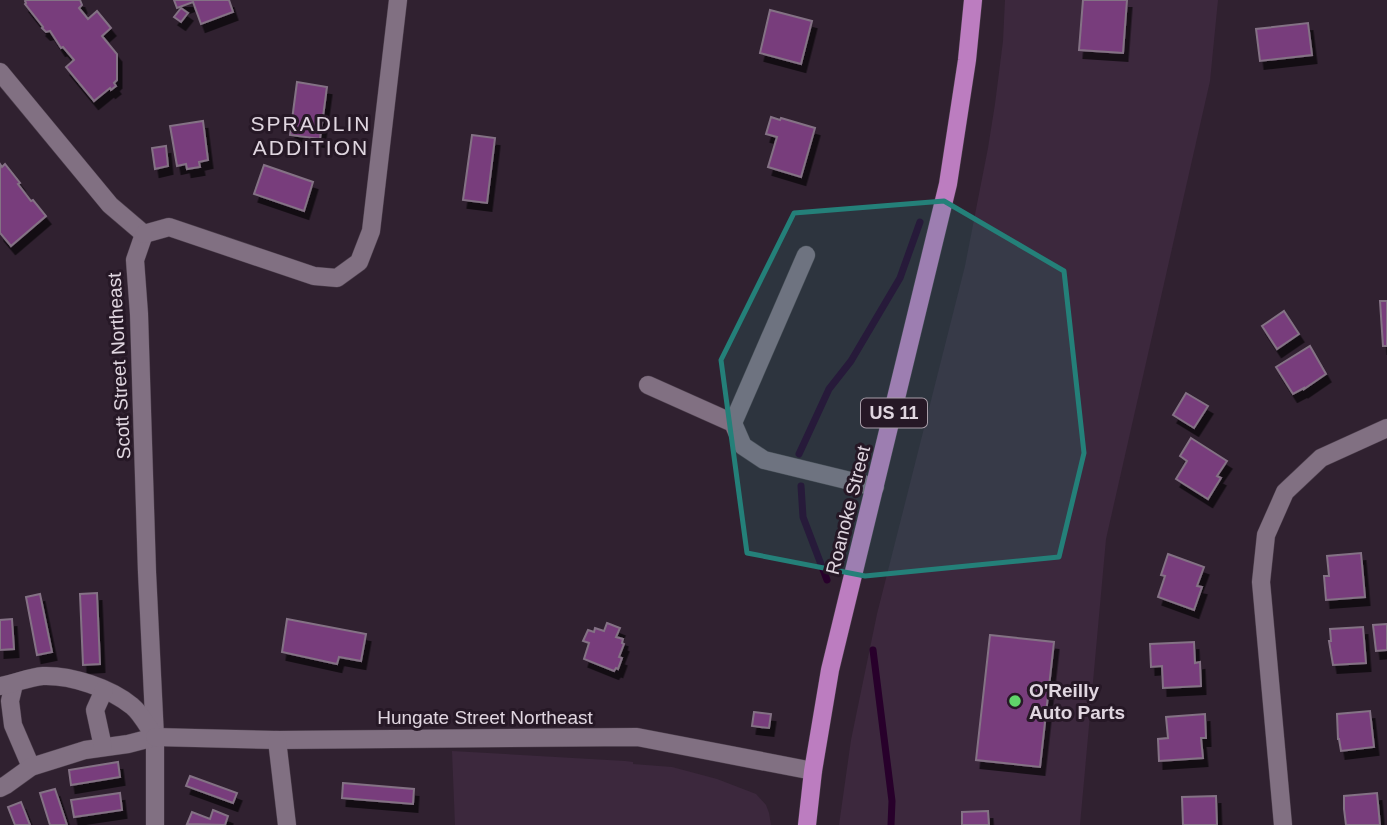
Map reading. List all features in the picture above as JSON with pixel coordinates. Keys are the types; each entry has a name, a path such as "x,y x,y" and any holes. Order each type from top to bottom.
{"main road":[{"name":"Roanoke Street","path":"807,825 830,670 948,184 967,60 973,0"}],"street":[{"path":"0,72 110,205 144,233 169,227 314,276 337,278 359,262 371,231 398,0"},
{"name":"Scott Street Northeast","path":"144,233 135,260 155,737 155,825"},
{"path":"733,423 806,255"},
{"path":"648,385 733,423 743,446 764,460 875,487"},
{"path":"1283,825 1261,582 1266,535 1285,492 1321,458 1387,428"},
{"path":"31,767 13,725 7,685 41,676 75,678 104,690 133,706 155,737"},
{"path":"103,747 95,710 104,690"},
{"name":"Hungate Street Northeast","path":"0,788 31,767 85,750 155,737 277,740 637,737 813,771"},
{"path":"277,740 288,825"}],"highlighted area":[{"path":"944,201 1064,271 1084,453 1059,557 865,576 747,553 721,360 794,213"}],"shaded area":[{"path":"1005,0 1218,0 1210,81 1106,539 1080,825 839,825 851,740 877,614 965,266 995,104"},
{"path":"452,751 625,761 672,767 717,779 756,794 766,805 771,825 455,825"}],"building":[{"path":"26,0 80,0 82,5 79,8 88,19 97,11 111,28 102,36 117,54 116,86 94,101 66,67 74,60 61,48 50,31 46,32 42,28 25,4"},
{"path":"174,0 229,0 233,12 201,24 193,2 177,8"},
{"path":"1083,0 1127,0 1123,53 1079,50"},
{"path":"181,8 188,13 181,22 174,17"},
{"path":"770,10 812,21 801,64 760,53"},
{"path":"1308,23 1312,55 1260,61 1256,29"},
{"path":"297,82 327,87 320,139 290,135"},
{"path":"771,117 815,128 801,177 768,167 777,137 766,134"},
{"path":"203,121 208,160 199,162 200,167 187,169 186,164 177,166 170,126"},
{"path":"472,135 495,138 487,203 463,200"},
{"path":"166,146 168,166 155,169 152,148"},
{"path":"0,164 2,167 5,164 31,201 33,200 46,216 11,246 0,233"},
{"path":"264,165 313,182 304,211 254,194"},
{"path":"1380,301 1387,301 1387,346 1383,346"},
{"path":"1284,311 1299,334 1277,349 1262,326"},
{"path":"1310,346 1326,374 1293,394 1276,367"},
{"path":"1186,393 1208,406 1194,428 1173,415"},
{"path":"1191,438 1227,461 1217,476 1221,478 1208,499 1176,479 1187,461 1180,456"},
{"path":"1361,553 1365,597 1326,600 1324,576 1329,576 1327,556"},
{"path":"1168,554 1204,567 1197,586 1202,587 1194,610 1158,597"},
{"path":"97,593 100,664 83,665 80,594"},
{"path":"40,594 52,652 37,655 26,597"},
{"path":"12,619 14,649 0,650 0,620"},
{"path":"287,619 366,634 361,661 339,657 337,664 282,652"},
{"path":"607,623 620,628 616,637 623,639 624,644 618,669 614,671 584,659 589,643 583,641 588,630 594,632 595,628 604,631"},
{"path":"1387,624 1387,650 1376,651 1373,625"},
{"path":"1363,627 1366,663 1333,665 1330,629"},
{"name":"O'Reilly Auto Parts","path":"990,635 1054,642 1040,767 976,760"},
{"path":"1194,642 1195,663 1200,662 1201,686 1163,688 1162,666 1151,667 1150,644"},
{"path":"1370,711 1374,747 1341,751 1337,714"},
{"path":"754,712 771,714 769,728 752,726"},
{"path":"1205,714 1206,738 1201,738 1203,758 1159,761 1158,739 1168,738 1166,717"},
{"path":"118,762 120,777 71,785 69,770"},
{"path":"190,776 237,793 233,803 186,786"},
{"path":"343,783 414,789 413,804 342,798"},
{"path":"55,789 67,825 50,825 40,793"},
{"path":"120,793 122,810 74,817 71,800"},
{"path":"1377,793 1380,825 1346,825 1344,796"},
{"path":"1216,796 1217,825 1183,825 1182,797"},
{"path":"21,802 30,825 15,825 8,807"},
{"path":"213,810 228,816 225,825 187,824 192,812 210,819"},
{"path":"988,811 989,825 962,825 962,812"}],"waterway":[{"path":"799,454 829,389 851,361 900,278 920,222"},
{"path":"801,486 803,517 827,580"},
{"path":"873,650 892,801 891,825"}],"place":[{"name":"O'Reilly Auto Parts","path":"1015,701"}],"district":[{"name":"SPRADLIN ADDITION","path":"311,135"}]}
